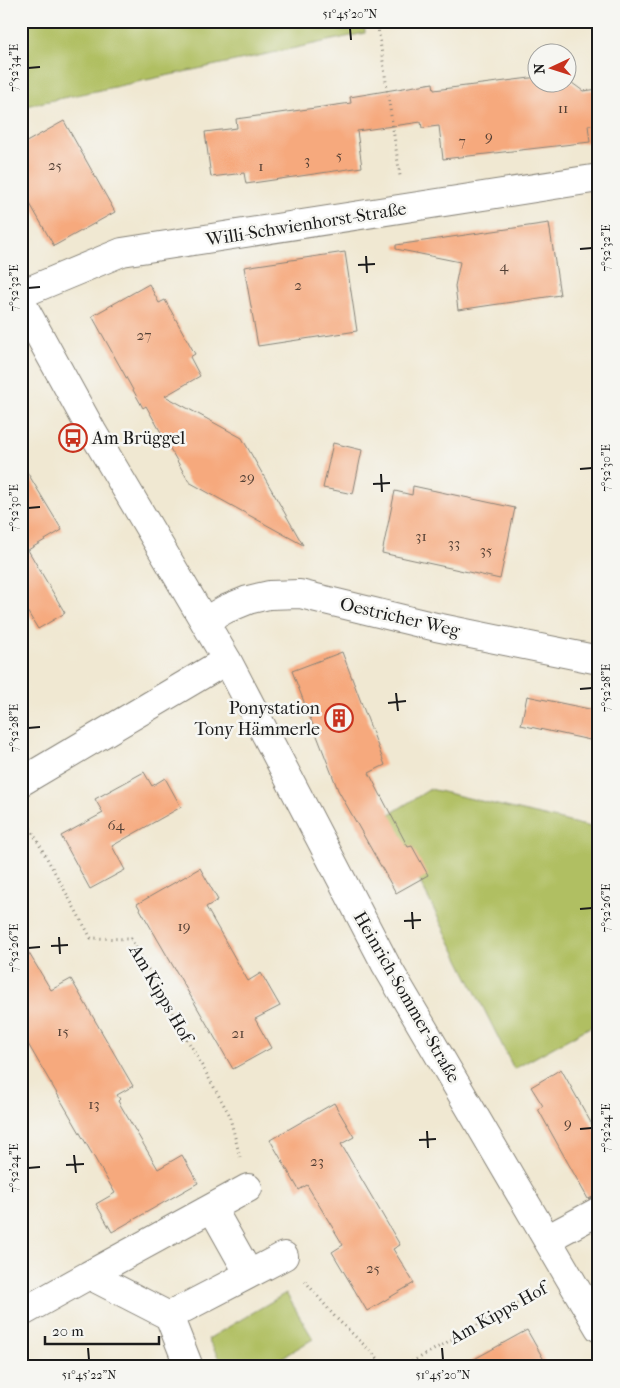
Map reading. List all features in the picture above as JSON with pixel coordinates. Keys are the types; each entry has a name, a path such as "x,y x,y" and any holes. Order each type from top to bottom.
{"street":[{"name":"Willi-Schwienhorst-Straße","path":"21,294 122,252 599,178"},
{"path":"21,302 92,430 227,660 21,782"},
{"name":"Oestricher Weg","path":"205,621 226,609 248,600 269,596 300,594 436,626 599,660"},
{"name":"Heinrich-Sommer-Straße","path":"227,660 386,965 599,1328"},
{"path":"21,1313 248,1188"},
{"path":"212,1208 248,1274"},
{"path":"547,1239 599,1211"},
{"path":"169,1316 284,1256"},
{"path":"88,1275 169,1316 189,1367"}],"path":[{"path":"377,21 404,208"},
{"name":"Am Kipps Hof","path":"21,812 91,938 131,939 229,1114 248,1188"},
{"path":"284,1256 335,1318 387,1367"},
{"name":"Am Kipps Hof","path":"403,1367 568,1274"}],"green space":[{"path":"21,21 364,21 365,33 21,107"},
{"path":"430,789 599,829 599,1022 514,1069 387,816"},
{"path":"286,1293 313,1339 266,1367 224,1367 208,1339"}],"building":[{"path":"528,78 528,92 578,92 578,87 583,91 599,89 599,124 588,125 590,142 443,159 439,126 422,128 421,122 357,131 362,167 246,184 244,173 211,177 205,132 237,128 236,119 351,103 350,97 433,83 434,90"},
{"path":"64,121 115,212 54,246 21,188 21,145"},
{"path":"549,223 560,295 458,310 455,286 460,262 396,249 396,245"},
{"path":"345,252 357,331 258,346 244,267"},
{"path":"149,284 159,303 165,300 195,354 190,357 200,376 165,396 242,438 303,545 189,482 146,406 143,408 92,316"},
{"path":"333,443 362,450 353,494 323,488"},
{"path":"21,462 62,530 28,550 65,613 38,629 21,601"},
{"path":"413,486 515,508 500,579 382,553 395,491 412,495"},
{"name":"Ponystation Tony Hämmerle","path":"342,652 385,765 369,773 408,847 412,846 428,875 396,893 338,790 292,671"},
{"path":"527,696 599,711 599,742 521,725"},
{"path":"144,772 152,786 165,778 181,807 112,846 125,870 90,889 61,836 103,813 95,799"},
{"path":"200,868 218,900 206,907 248,981 261,973 280,1006 255,1019 271,1048 233,1069 137,904"},
{"path":"21,940 51,990 71,979 133,1086 117,1095 120,1099 118,1101 158,1169 182,1155 198,1183 112,1232 96,1204 115,1193 21,1032"},
{"path":"561,1069 599,1137 599,1195 588,1199 538,1109 543,1106 531,1087"},
{"path":"334,1103 354,1137 341,1144 400,1245 393,1249 414,1283 367,1311 332,1252 343,1245 307,1185 299,1190 270,1140"},
{"path":"527,1330 548,1367 460,1367"}],"place":[{"name":"Am Brüggel","path":"73,438"},
{"name":"Ponystation Tony Hämmerle","path":"339,718"}]}
